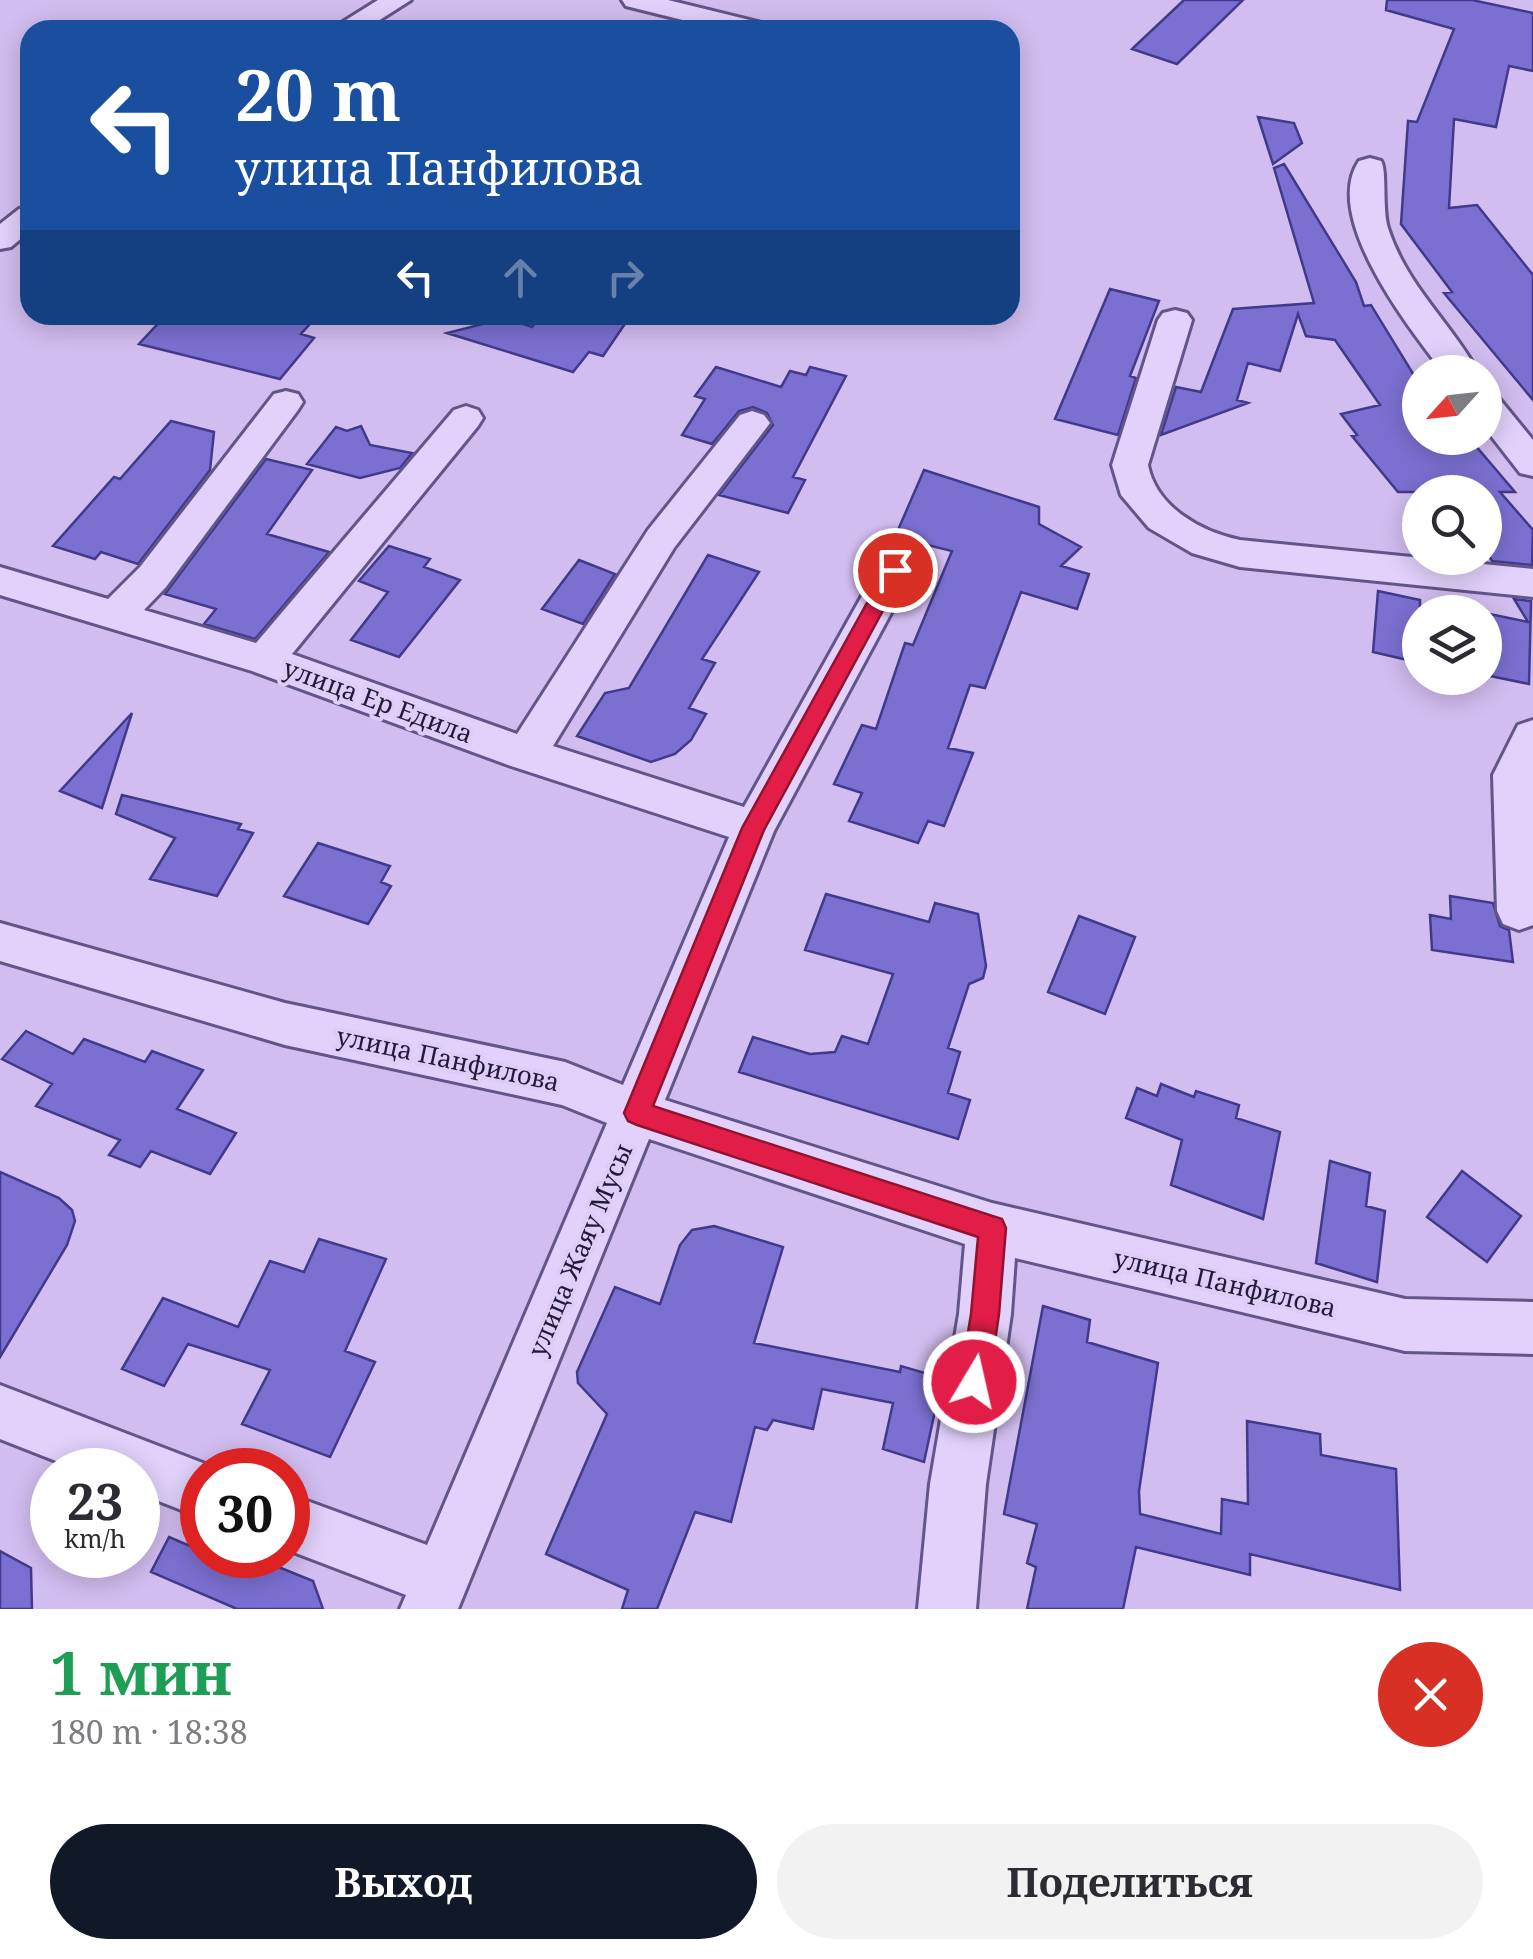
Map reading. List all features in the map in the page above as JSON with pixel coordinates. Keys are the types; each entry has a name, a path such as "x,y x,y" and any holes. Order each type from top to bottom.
{"street":[{"path":"362,20 398,0"},
{"path":"635,0 716,20"},
{"path":"1370,167 1366,204 1378,244 1447,355"},
{"path":"0,240 20,224"},
{"path":"1175,320 1130,465 1131,482 1144,503 1168,522 1222,550 1425,577 1533,583"},
{"path":"115,616 153,577 286,402"},
{"path":"264,660 466,418"},
{"path":"526,754 661,540 752,424"},
{"path":"1502,425 1533,464"},
{"name":"улица Жаяу Мусы","path":"435,1594 754,828 895,570"},
{"name":"улица Ер Едила","path":"0,580 264,660 526,754 754,828"},
{"path":"1519,910 1514,775 1533,736"},
{"name":"улица Панфилова","path":"0,942 285,1024 565,1084 637,1113 992,1228 1405,1325 1533,1328"},
{"path":"947,1609 958,1484 985,1314 992,1228"},
{"path":"0,1412 180,1482"},
{"path":"310,1533 435,1594"}],"building":[{"path":"1184,0 1243,0 1177,64 1132,49"},
{"path":"1387,0 1472,0 1533,13 1533,71 1509,66 1496,127 1454,119 1449,208 1477,205 1533,275 1533,400 1502,363 1502,355 1496,355 1444,293 1452,292 1401,224 1408,121 1417,122 1454,29 1386,10"},
{"path":"1258,117 1294,123 1302,143 1273,164"},
{"path":"1284,164 1356,282 1364,306 1371,305 1402,356 1402,455 1483,455 1501,475 1402,475 1402,492 1398,492 1352,436 1357,435 1341,414 1380,405 1335,340 1306,336 1298,314 1280,371 1248,363 1237,400 1248,403 1161,435 1176,387 1201,392 1233,309 1314,303 1274,168"},
{"path":"1110,289 1159,301 1130,376 1136,378 1118,435 1055,419"},
{"path":"157,325 309,325 301,334 314,338 280,379 139,344"},
{"path":"478,325 624,325 603,356 589,352 573,372 447,333"},
{"path":"716,367 781,387 790,371 806,375 810,367 846,376 793,477 805,480 788,513 719,495 773,425 767,413 753,407 739,411 712,444 682,435 705,399 695,396"},
{"path":"171,421 214,432 210,470 138,564 101,552 95,559 53,546 114,477 120,479"},
{"path":"361,426 370,445 412,453 400,468 360,478 307,464 336,427 347,431"},
{"path":"266,459 312,470 267,534 329,552 255,639 204,624 216,609 165,594"},
{"path":"924,470 1039,507 1039,524 1081,547 1061,566 1089,574 1077,609 1021,592 985,688 970,685 948,748 973,753 944,826 928,821 918,843 849,821 862,793 834,784 862,725 876,729 905,643 913,645 952,551 895,537"},
{"path":"1502,477 1515,492 1502,492"},
{"path":"1502,494 1533,530 1532,565 1502,562"},
{"path":"389,546 430,559 424,567 460,580 399,657 351,640 388,592 359,581"},
{"path":"708,555 759,572 702,659 715,663 689,708 706,714 691,740 675,754 651,762 577,736 605,693 629,688"},
{"path":"579,560 615,574 583,624 542,609"},
{"path":"1378,591 1402,596 1402,659 1373,652"},
{"path":"1514,599 1531,601 1529,684 1502,678 1502,617 1528,622"},
{"path":"132,713 102,808 60,791"},
{"path":"122,795 241,824 238,829 253,833 217,896 150,879 175,838 116,814"},
{"path":"318,843 390,866 381,882 391,886 368,924 284,896"},
{"path":"826,894 929,922 935,903 978,914 986,966 983,978 969,984 948,1048 960,1052 948,1093 970,1100 958,1139 739,1072 753,1037 810,1054 835,1052 842,1036 868,1044 893,974 805,950"},
{"path":"1450,896 1493,903 1500,926 1509,930 1513,962 1432,950 1430,915 1451,919"},
{"path":"1079,916 1135,937 1105,1014 1048,992"},
{"path":"26,1031 73,1054 84,1039 145,1062 152,1051 203,1070 177,1109 236,1133 210,1174 151,1151 140,1167 109,1155 120,1140 36,1106 52,1084 2,1059"},
{"path":"1161,1084 1194,1097 1196,1091 1239,1105 1236,1118 1280,1132 1263,1219 1171,1185 1182,1140 1126,1118 1137,1088 1157,1096"},
{"path":"1330,1161 1370,1173 1366,1206 1385,1211 1377,1282 1316,1263"},
{"path":"1462,1171 1521,1216 1487,1262 1427,1217"},
{"path":"0,1172 59,1198 72,1210 75,1221 67,1245 0,1357"},
{"path":"714,1226 783,1247 754,1343 900,1372 901,1366 942,1378 924,1462 883,1449 893,1403 822,1389 813,1429 773,1420 767,1430 755,1427 731,1522 695,1512 657,1609 622,1609 628,1590 546,1554 607,1414 578,1383 577,1372 615,1287 660,1304 680,1245 692,1230"},
{"path":"319,1239 386,1259 345,1351 375,1362 330,1457 242,1424 270,1370 188,1344 164,1386 122,1369 163,1298 238,1327 270,1261 304,1272"},
{"path":"1043,1306 1090,1320 1087,1342 1158,1363 1139,1491 1140,1514 1221,1534 1222,1499 1248,1504 1247,1421 1320,1434 1321,1455 1396,1469 1400,1590 1250,1554 1250,1575 1136,1547 1123,1609 1027,1609 1036,1567 1027,1563 1037,1524 1004,1514"},
{"path":"169,1537 180,1542 180,1578 306,1578 313,1581 323,1609 237,1609 160,1576 160,1554"},
{"path":"0,1551 30,1567 32,1609 0,1609"}],"route":[{"path":"895,570 754,828 637,1113 992,1228 985,1314 974,1382"}]}
